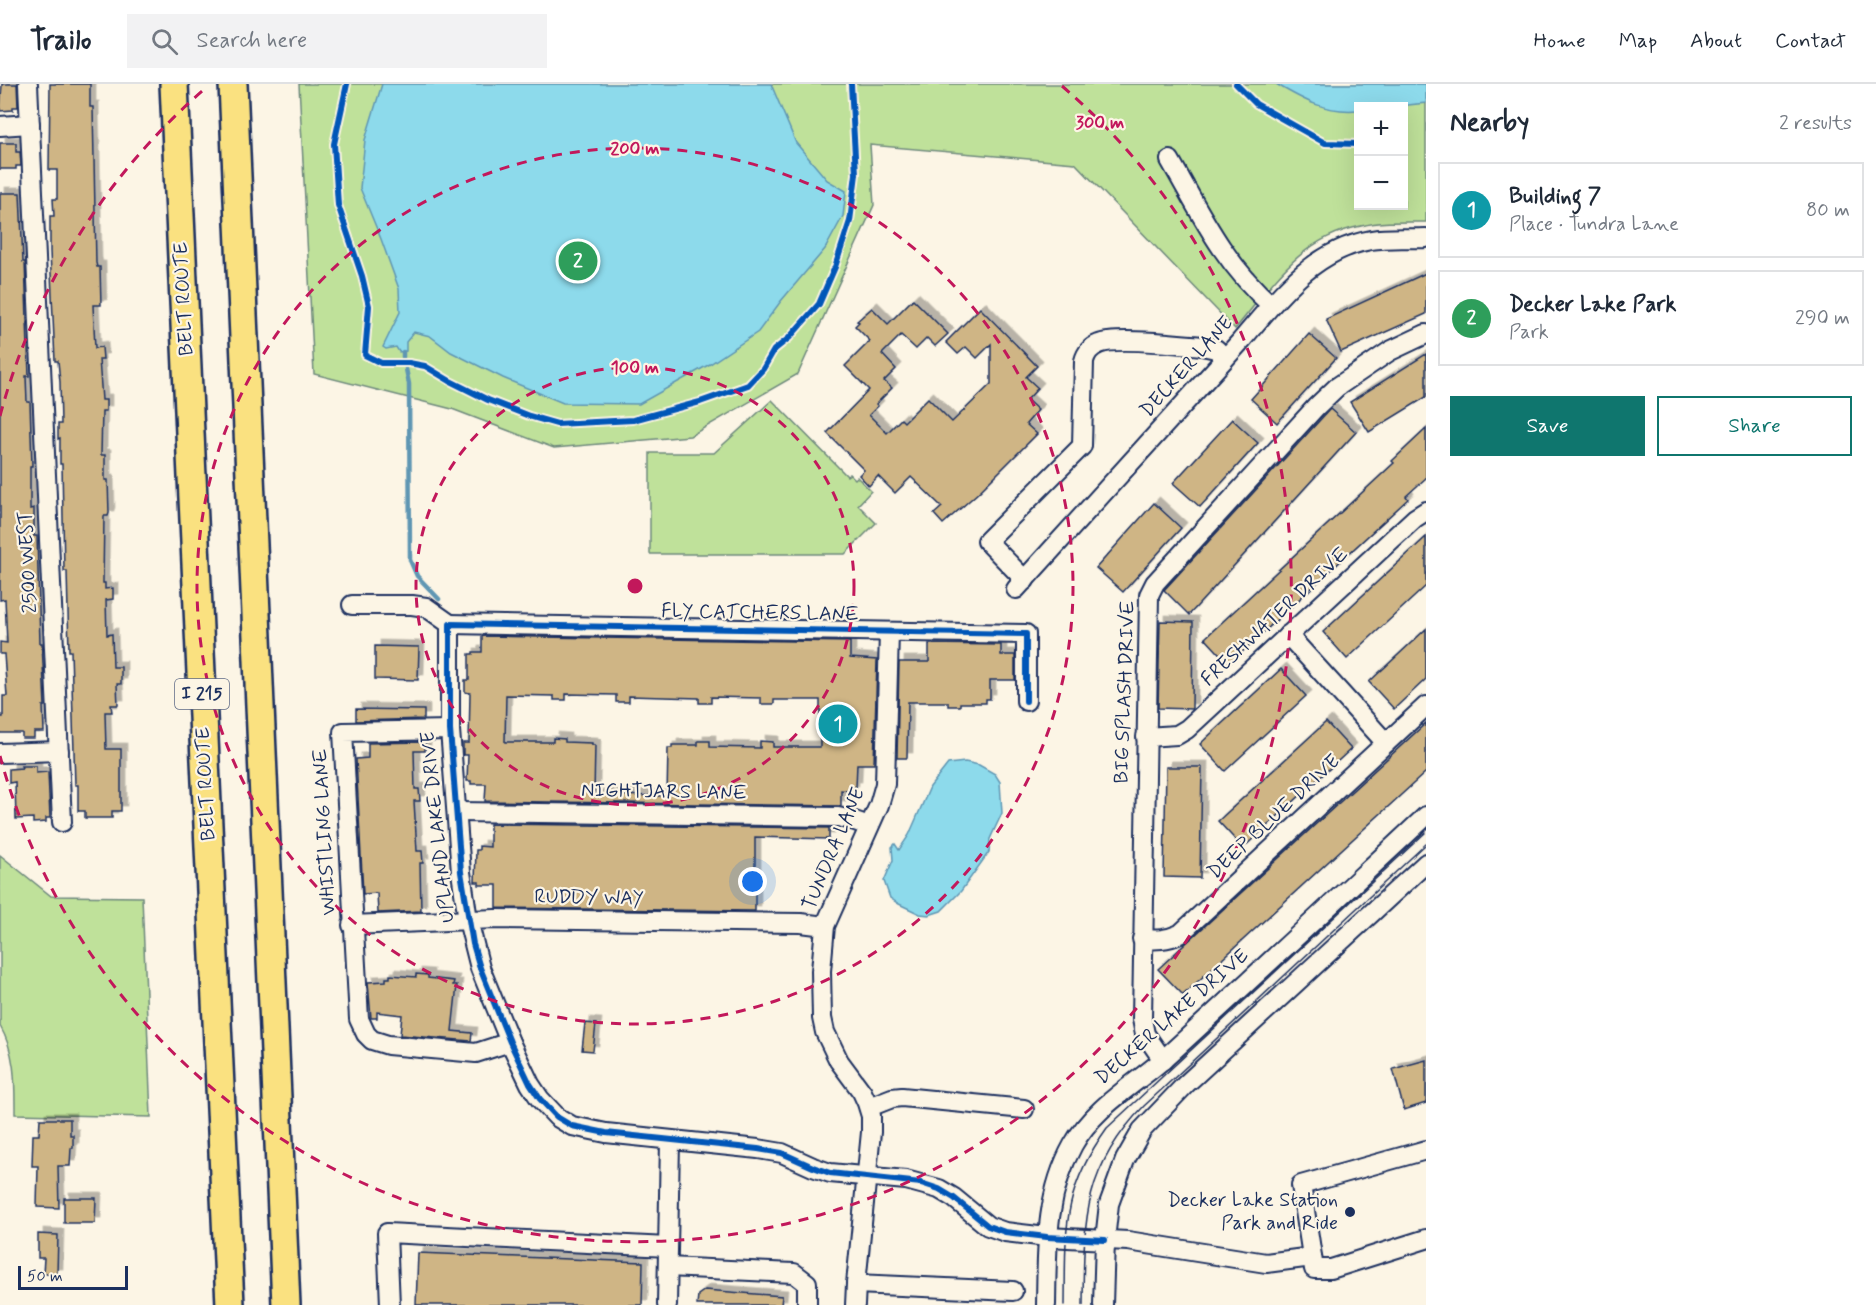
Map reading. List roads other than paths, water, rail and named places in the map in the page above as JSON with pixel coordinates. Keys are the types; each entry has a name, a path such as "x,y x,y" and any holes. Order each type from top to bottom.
{"highway":[{"name":"BELT ROUTE","path":"174,84 230,1305"},
{"path":"233,84 286,1305"}],"street":[{"name":"2500 WEST","path":"28,84 62,822"},
{"path":"0,126 30,124"},
{"path":"1170,160 1220,249 1243,278 1271,305"},
{"name":"DECKER LANE","path":"1225,358 1216,349 1191,345 1111,341 1096,344 1090,349 1084,361 1082,446 987,541 1020,585 1225,358 1271,305 1307,269 1339,249 1373,240 1426,238"},
{"name":"BIG SPLASH DRIVE","path":"1162,1060 1142,1027 1149,595 1155,583 1337,387 1390,351 1426,334"},
{"name":"FRESHWATER DRIVE","path":"1146,737 1177,735 1187,729 1415,518 1426,512"},
{"path":"352,605 426,607 450,624"},
{"name":"FLY CATCHERS LANE","path":"450,624 1026,634 1026,701"},
{"name":"UPLAND LAKE DRIVE","path":"450,624 450,730 461,872 468,920 478,962 510,1042 530,1084 557,1117 572,1126 584,1129 782,1153 830,1173 906,1180 939,1189 954,1198 988,1226 1005,1232 1047,1237 1128,1241 1266,1263 1312,1257"},
{"name":"TUNDRA LANE","path":"855,1305 871,1132 869,1107 862,1092 830,1046 825,1032 822,1018 821,971 825,926 879,805 885,784 889,632"},
{"path":"1288,635 1386,743"},
{"name":"DEEP BLUE DRIVE","path":"1142,939 1171,939 1180,934 1426,706"},
{"name":"WHISTLING LANE","path":"450,730 343,732 357,1011 366,1034 372,1040 388,1045 469,1053 485,1051 510,1042"},
{"path":"0,753 59,751"},
{"name":"NIGHTJARS LANE","path":"457,812 838,817 869,826"},
{"name":"DECKER LAKE DRIVE","path":"1046,1305 1049,1212 1057,1181 1073,1144 1084,1128 1099,1111 1162,1060 1426,816"},
{"path":"1103,1305 1105,1240 1109,1204 1122,1168 1142,1130 1157,1113 1426,863"},
{"name":"RUDDY WAY","path":"352,925 468,920 801,923 825,926"},
{"path":"869,1107 892,1098 902,1097 1024,1109"},
{"path":"667,1305 670,1141"},
{"path":"1426,1150 1301,1185 1314,1269 1331,1269 1426,1239"},
{"path":"390,1305 387,1233 668,1247"},
{"path":"668,1267 794,1273 807,1283 807,1305"},
{"path":"856,1284 1013,1291"}],"water":[{"path":"382,84 771,84 796,143 827,180 846,191 843,216 825,249 758,332 710,364 639,404 563,403 503,378 451,352 430,336 414,332 406,342 406,351 399,352 396,347 386,349 383,347 400,312 399,289 360,188 365,140"},
{"path":"1276,84 1426,84 1426,103 1408,105 1408,102 1354,102 1354,110 1346,110 1325,107 1305,100"},
{"path":"965,762 979,765 995,774 1000,782 1002,813 990,839 989,852 961,891 941,911 929,915 920,914 890,898 884,881 893,860 892,847 895,844 899,850 909,835 930,787 948,764"}],"waterway":[{"path":"403,352 403,357"},
{"path":"406,369 409,384 410,560 417,576 439,599"}],"tram line":[{"path":"1065,1305 1069,1212 1081,1172 1107,1128 1426,832"},
{"path":"1083,1305 1084,1247 1091,1198 1108,1152 1124,1129 1144,1106 1426,844"}],"place":[{"name":"Decker Lake Park","path":"578,261"},
{"name":"Building 7","path":"838,724"},
{"name":"Decker Lake Station Park and Ride","path":"1350,1212"}]}
